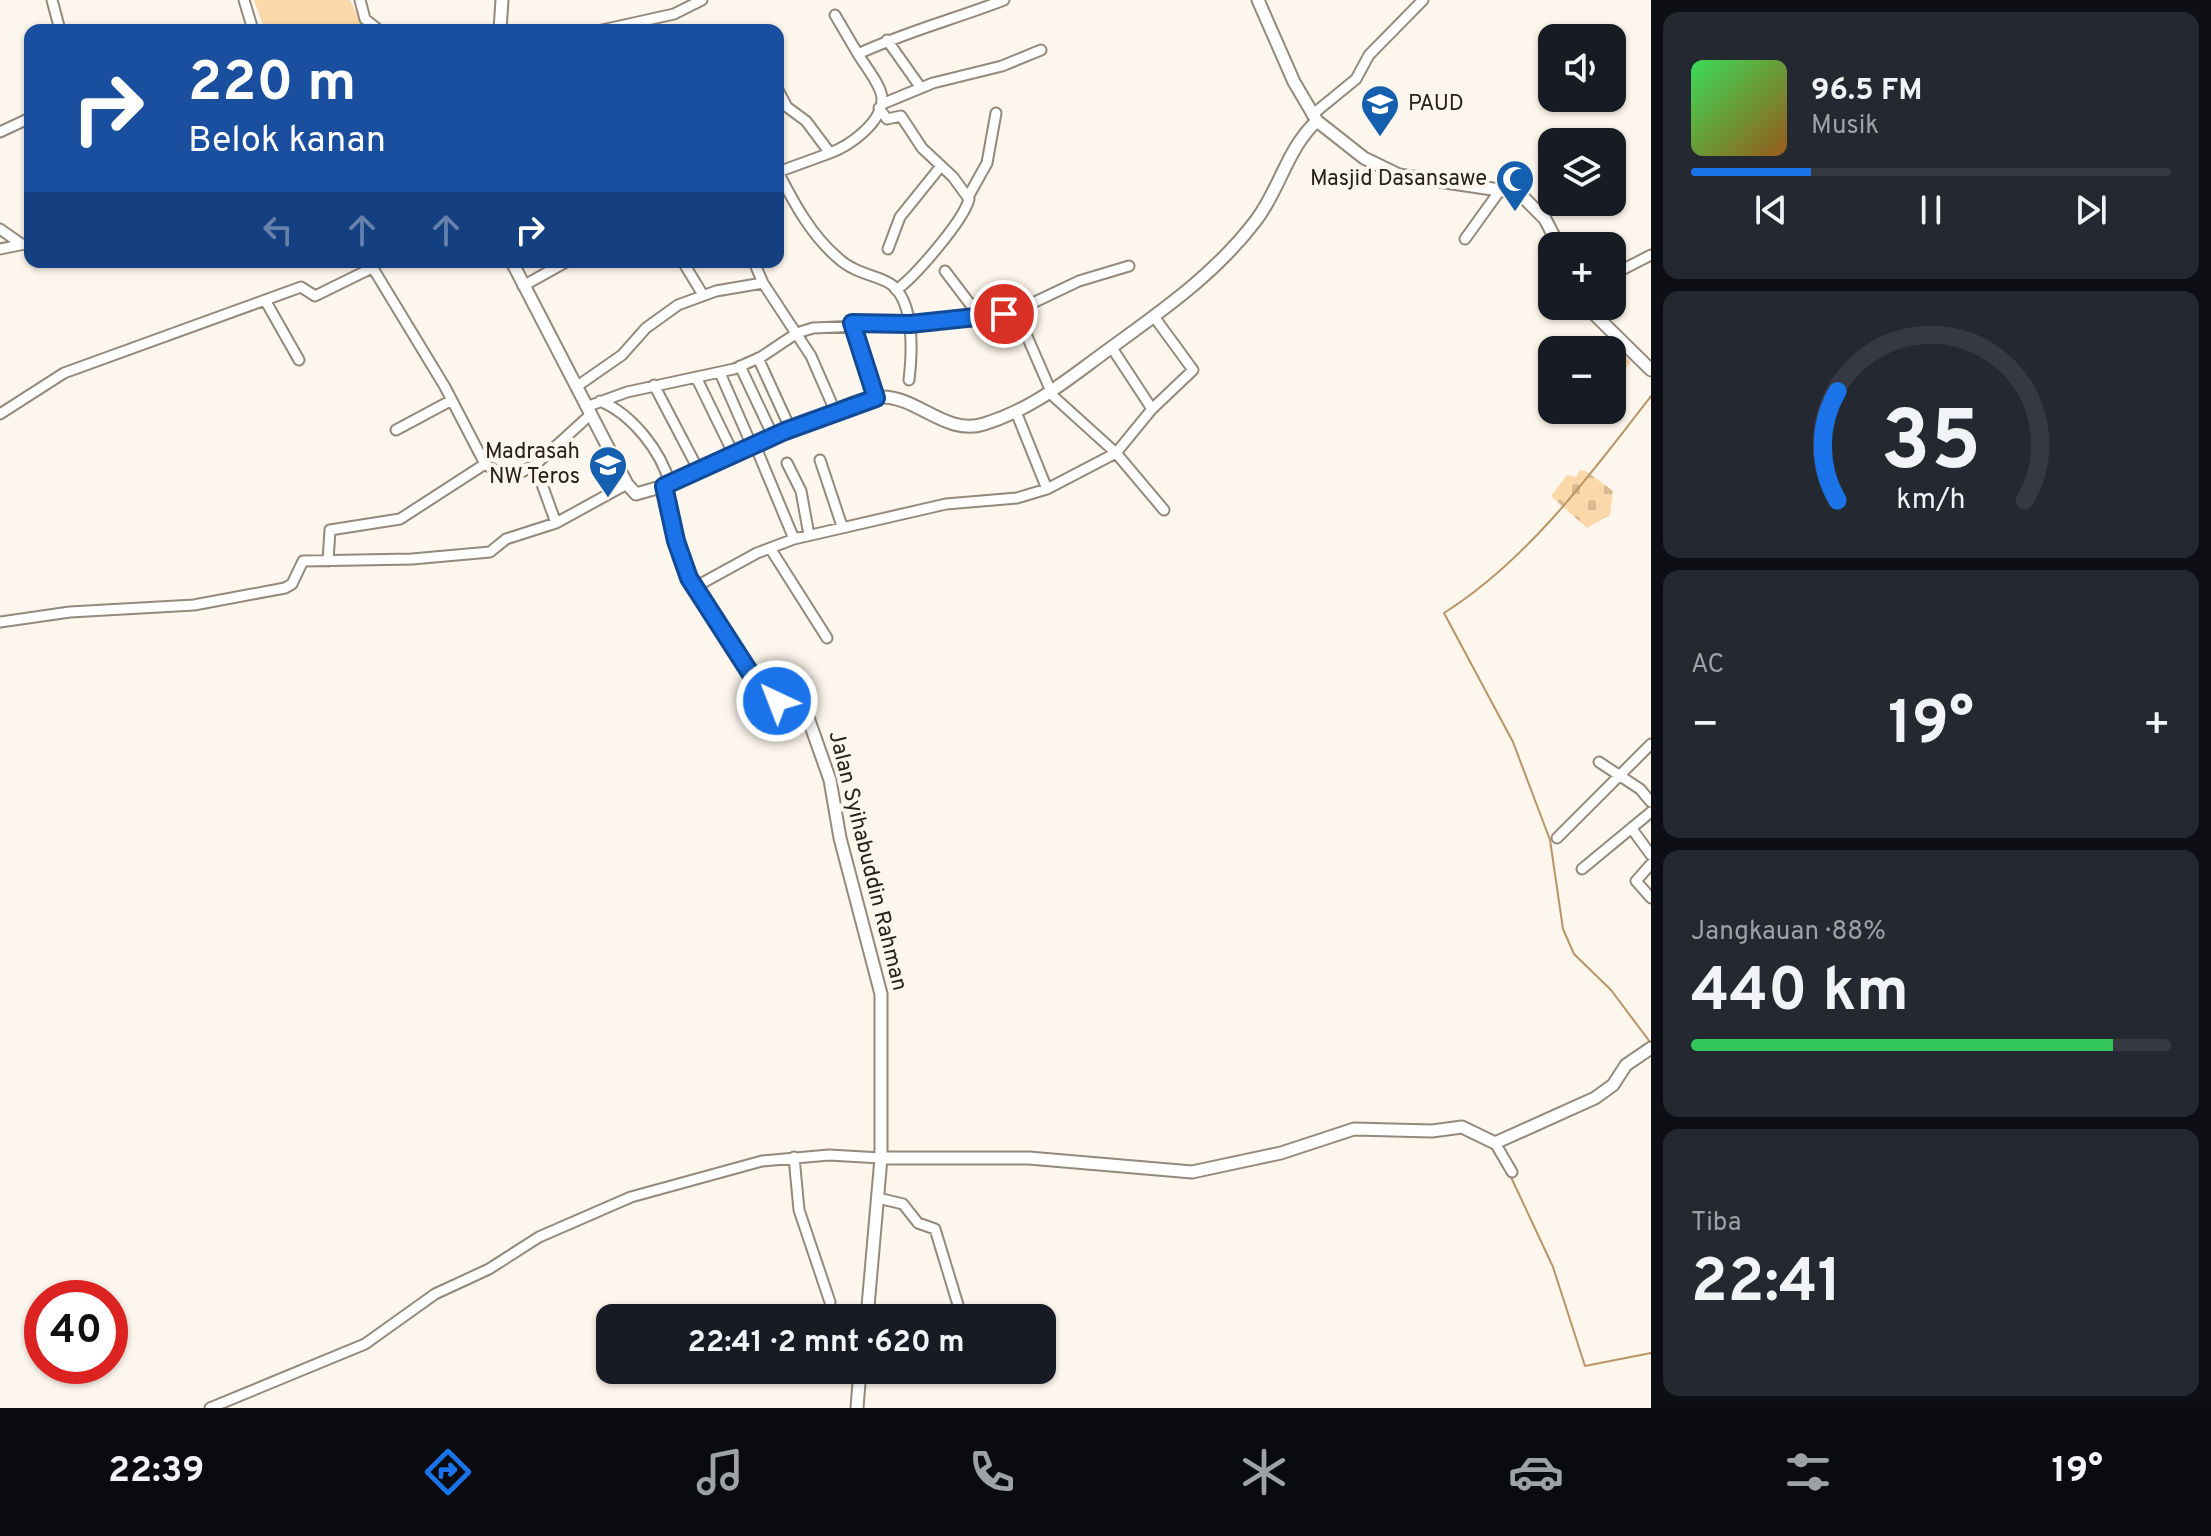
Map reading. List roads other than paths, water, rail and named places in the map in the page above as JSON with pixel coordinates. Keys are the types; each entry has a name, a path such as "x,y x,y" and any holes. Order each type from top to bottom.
{"street":[{"path":"52,0 58,24"},
{"path":"244,0 251,24"},
{"path":"360,0 365,19 371,24"},
{"path":"500,24 502,0"},
{"path":"643,24 674,14 702,0"},
{"path":"858,54 887,40 970,15 1004,0"},
{"path":"1258,0 1314,118 1364,158 1399,175 1519,193 1531,201 1554,232"},
{"path":"515,268 627,484 636,494 667,485 790,428 876,398 895,398 937,418 967,427 1016,412 1051,393 1155,318 1200,281 1246,233 1272,197 1314,118 1353,82 1369,55 1423,0"},
{"path":"784,170 830,153 861,135 880,106 881,94 835,15"},
{"path":"887,40 921,88"},
{"path":"880,106 921,88 1002,66 1041,50"},
{"path":"784,101 806,121 830,153"},
{"path":"880,106 887,119 901,116 922,148 968,197"},
{"path":"896,290 917,273 966,208 968,197 987,163 996,113"},
{"path":"0,132 24,121"},
{"path":"888,249 896,223 919,189 941,166"},
{"path":"784,183 808,225 834,255 854,271 889,283 896,290 910,324 913,350 909,380"},
{"path":"1465,239 1501,189"},
{"path":"0,229 24,242"},
{"path":"0,249 24,243"},
{"path":"1626,268 1651,255"},
{"path":"372,268 452,400 485,464 508,479 535,465 600,401 654,385 720,373 758,358 797,333 852,323 910,324 1016,311 1070,284 1129,266"},
{"path":"0,414 64,373 301,287 315,296 365,268"},
{"path":"523,286 555,268"},
{"path":"687,268 703,295"},
{"path":"757,268 763,283 797,333 835,411"},
{"path":"945,271 980,317"},
{"path":"576,387 622,355 646,328 669,310 703,295 763,283"},
{"path":"265,300 299,360"},
{"path":"1016,311 1051,393 1116,453 1164,510"},
{"path":"695,587 794,539 946,504 1017,498 1047,489 1116,453 1152,409 1193,371 1155,318"},
{"path":"1600,320 1651,370"},
{"path":"852,323 876,398"},
{"path":"1112,348 1152,409"},
{"path":"758,358 790,428"},
{"path":"740,366 773,436"},
{"path":"720,373 794,539"},
{"path":"696,377 734,455"},
{"path":"654,385 699,471"},
{"path":"396,430 452,400"},
{"path":"600,401 621,413 647,441 663,464 667,485"},
{"path":"1016,412 1047,489"},
{"path":"820,460 842,526"},
{"path":"787,463 801,491 809,535"},
{"path":"328,561 330,530 396,520 485,464"},
{"path":"535,465 556,523"},
{"path":"0,622 70,612 194,605 285,588 295,580 301,562 490,552 506,539 556,523 627,484"},
{"name":"Jalan Syihabuddin Rahman","path":"667,485 676,541 695,587 768,699 777,701 794,693 800,695 820,744 840,838 879,980 881,1158 868,1304"},
{"path":"770,548 827,638"},
{"path":"1557,838 1617,773 1651,745"},
{"path":"1599,762 1651,802"},
{"path":"1582,869 1651,812"},
{"path":"1632,829 1651,855"},
{"path":"1651,864 1636,881 1651,898"},
{"path":"1495,1143 1595,1098 1613,1085 1626,1065 1651,1048"},
{"path":"210,1408 365,1344 435,1294 489,1269 539,1237 596,1211 686,1180 794,1157 1029,1158 1192,1172 1281,1153 1354,1129 1432,1131 1462,1127 1495,1143 1512,1172"},
{"path":"794,1157 799,1210 830,1302"},
{"path":"878,1198 903,1204 918,1223 935,1229 958,1304"},
{"path":"857,1408 859,1384"}],"waterway":[{"path":"1650,1042 1611,990 1574,954 1563,929 1550,840 1513,742 1444,613 1475,592 1531,542 1581,485 1651,396"},
{"path":"1510,1175 1553,1267 1585,1366 1651,1353"}],"place":[{"name":"PAUD","path":"1380,138"},
{"name":"Masjid Dasansawe","path":"1515,213"},
{"name":"Madrasah NW Teros","path":"608,499"}]}
